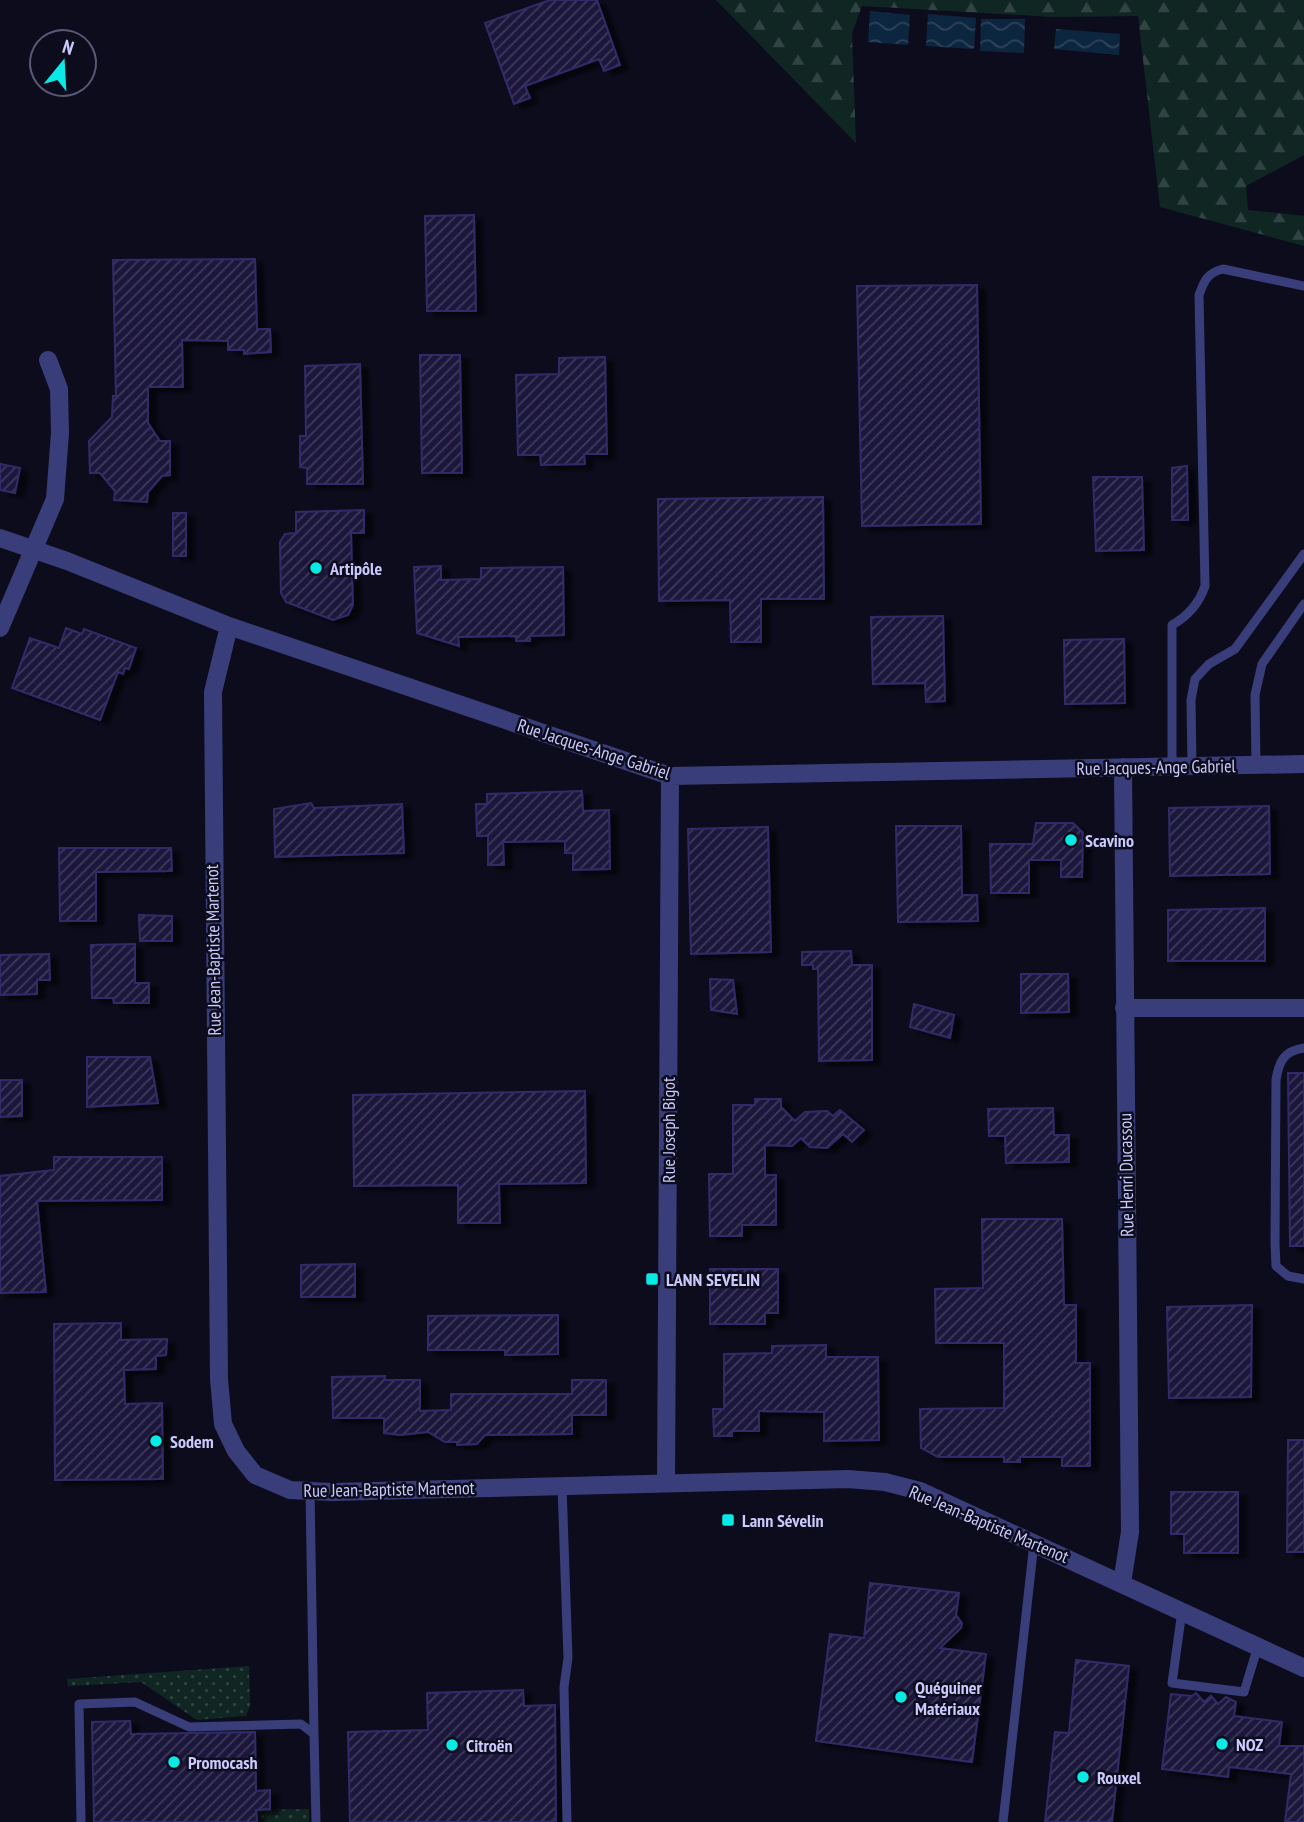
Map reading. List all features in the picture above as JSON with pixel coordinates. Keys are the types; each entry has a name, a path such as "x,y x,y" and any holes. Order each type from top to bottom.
{"street":[{"path":"0,628 55,499 59,388 48,360"},
{"name":"Rue Jacques-Ange Gabriel","path":"0,538 229,626 670,776 1304,764"},
{"name":"Rue Jean-Baptiste Martenot","path":"229,626 213,691 215,1140 223,1424 236,1451 255,1475 290,1490 310,1491 848,1479 885,1482 920,1491 1304,1668"},
{"name":"Rue Henri Ducassou","path":"1122,1583 1130,1532 1123,767"},
{"name":"Rue Joseph Bigot","path":"666,1483 670,776"},
{"path":"1124,1008 1304,1008"}],"lane":[{"path":"1172,766 1172,625 1201,599 1205,586 1199,295 1204,280 1212,271 1223,269 1304,286"},
{"path":"1192,766 1191,700 1195,679 1209,664 1235,649 1304,554"},
{"path":"1256,765 1255,695 1262,664 1304,604"},
{"path":"1304,1048 1287,1053 1279,1062 1276,1080 1275,1244 1276,1266 1288,1276 1304,1279"},
{"path":"562,1486 568,1658 564,1687 567,1822"},
{"path":"310,1491 316,1822"},
{"path":"1003,1822 1034,1543"},
{"path":"1182,1611 1172,1683 1244,1692 1258,1646"},
{"path":"81,1822 79,1704 135,1702 189,1727 301,1724 314,1734"}],"green space":[{"path":"716,0 1304,0 1304,155 1246,186 1248,210 1304,216 1304,246 1160,207 1138,16 1053,17 862,6 852,33 856,143"},
{"path":"249,1666 250,1706 246,1716 197,1720 141,1682 68,1686 67,1679"},
{"path":"309,1809 309,1822 257,1822 256,1810"}],"water":[{"path":"870,11 910,15 908,45 868,42"},
{"path":"928,14 976,18 974,49 926,46"},
{"path":"981,19 1025,19 1024,53 980,51"},
{"path":"1056,29 1120,34 1119,55 1054,49"}],"building":[{"path":"550,0 597,0 620,65 604,71 599,59 525,86 530,98 514,104 485,23"},
{"path":"474,215 476,311 427,311 425,216"},
{"path":"255,259 257,329 270,329 271,352 244,354 244,350 228,350 228,341 182,340 183,387 148,387 148,423 160,441 170,441 170,475 162,476 148,492 147,502 114,500 115,491 100,473 90,473 89,441 112,417 113,396 116,396 113,260"},
{"path":"977,285 981,524 862,526 857,286"},
{"path":"420,355 460,355 462,473 422,473"},
{"path":"605,357 607,454 584,454 585,464 541,465 540,455 518,455 516,375 559,374 559,358"},
{"path":"360,364 363,484 307,484 307,468 300,467 300,436 306,436 305,366"},
{"path":"0,464 20,468 15,493 0,490"},
{"path":"1187,466 1188,520 1172,520 1172,468"},
{"path":"1093,477 1142,477 1144,550 1096,551"},
{"path":"823,497 824,599 761,599 761,642 731,642 730,600 659,601 658,499"},
{"name":"Artipôle","path":"364,510 364,533 351,533 353,605 348,615 333,620 286,602 281,593 280,542 285,534 296,533 296,512"},
{"path":"173,513 186,513 186,556 173,556"},
{"path":"441,566 441,580 481,579 481,568 563,567 564,635 530,636 530,641 516,641 516,636 458,637 459,646 417,633 414,567"},
{"path":"943,616 945,701 926,702 925,683 873,684 871,617"},
{"path":"66,628 82,634 84,629 136,648 129,669 125,668 123,674 118,672 100,720 12,688 30,638 59,648"},
{"path":"1124,639 1125,703 1065,704 1064,640"},
{"path":"582,791 583,811 609,810 610,869 573,870 573,853 565,853 565,841 503,842 504,865 488,865 488,836 477,836 476,804 487,804 487,794"},
{"path":"311,803 314,808 402,804 404,853 275,857 274,809"},
{"path":"1269,806 1270,874 1170,876 1169,808"},
{"path":"1036,823 1073,823 1083,833 1082,877 1061,877 1061,860 1029,860 1029,893 991,893 990,844 1033,844"},
{"path":"896,826 961,826 962,895 977,895 978,921 898,922"},
{"path":"768,827 771,952 691,954 688,829"},
{"path":"59,848 171,848 172,871 96,872 96,921 60,921"},
{"path":"1265,908 1265,961 1168,961 1168,910"},
{"path":"139,915 172,916 172,941 140,941"},
{"path":"135,944 135,983 149,983 149,1003 114,1003 113,998 92,998 91,945"},
{"path":"851,951 852,965 872,965 872,1060 819,1061 818,969 813,969 813,965 802,965 802,952"},
{"path":"49,954 50,980 37,980 37,994 0,995 0,955"},
{"path":"1021,974 1068,974 1069,1012 1021,1013"},
{"path":"710,979 733,980 737,1014 711,1010"},
{"path":"914,1004 954,1015 950,1038 910,1027"},
{"path":"87,1057 150,1057 158,1103 87,1107"},
{"path":"1288,1073 1304,1073 1304,1246 1290,1246"},
{"path":"0,1080 22,1080 22,1116 0,1117"},
{"path":"585,1091 586,1183 499,1184 500,1223 458,1223 458,1185 354,1186 353,1095"},
{"path":"755,1099 781,1099 781,1107 795,1121 805,1112 827,1111 833,1116 840,1110 864,1130 852,1142 843,1134 827,1148 810,1147 801,1138 792,1146 765,1145 765,1175 776,1175 776,1225 742,1225 742,1236 710,1236 709,1174 733,1174 733,1105 755,1105"},
{"path":"1053,1108 1054,1135 1069,1135 1069,1162 1006,1163 1005,1136 989,1136 988,1109"},
{"path":"54,1157 162,1157 162,1200 37,1201 46,1292 0,1293 0,1176 54,1170"},
{"path":"982,1219 1062,1219 1064,1305 1076,1305 1076,1363 1090,1363 1090,1466 1062,1466 1062,1457 1020,1457 1020,1462 1004,1462 1004,1457 938,1457 921,1448 920,1409 1004,1408 1004,1343 936,1343 935,1289 983,1288"},
{"path":"355,1264 355,1297 301,1297 301,1265"},
{"path":"710,1269 778,1269 778,1313 765,1313 765,1324 710,1324"},
{"path":"1252,1305 1251,1397 1169,1398 1167,1307"},
{"path":"558,1315 558,1354 505,1355 505,1350 428,1350 428,1316"},
{"path":"121,1323 121,1340 167,1339 166,1355 156,1356 156,1369 124,1370 125,1404 162,1403 163,1479 55,1480 54,1324"},
{"path":"826,1345 826,1357 878,1357 879,1440 824,1441 824,1412 759,1411 759,1431 732,1431 732,1436 714,1436 713,1409 724,1409 724,1354 772,1353 772,1346"},
{"path":"385,1376 385,1380 420,1380 420,1411 451,1410 451,1394 572,1394 572,1380 606,1380 606,1415 572,1415 572,1434 485,1435 477,1444 457,1445 457,1442 445,1442 428,1432 400,1435 384,1433 384,1418 333,1418 332,1377"},
{"path":"1288,1440 1304,1440 1304,1552 1287,1552"},
{"path":"1171,1492 1238,1492 1238,1553 1184,1553 1184,1534 1171,1534"},
{"name":"Quéguiner Matériaux","path":"870,1583 959,1593 956,1615 962,1623 961,1628 940,1648 986,1654 972,1762 816,1741 830,1634 864,1638"},
{"name":"Rouxel","path":"1076,1660 1129,1666 1112,1822 1045,1822 1055,1732 1069,1733"},
{"name":"Citroën","path":"523,1690 524,1706 555,1705 556,1822 350,1822 348,1732 428,1730 427,1693"},
{"name":"NOZ","path":"1196,1693 1204,1702 1211,1696 1218,1704 1226,1697 1236,1702 1234,1716 1282,1722 1279,1746 1304,1746 1304,1822 1285,1822 1291,1774 1229,1767 1228,1777 1162,1769 1171,1694 1192,1696"},
{"name":"Promocash","path":"130,1721 131,1734 255,1732 256,1791 270,1790 270,1809 256,1810 257,1822 94,1822 92,1722"}],"place":[{"name":"Artipôle","path":"316,568"},
{"name":"Scavino","path":"1071,840"},
{"name":"LANN SEVELIN","path":"652,1279"},
{"name":"Sodem","path":"156,1441"},
{"name":"Lann Sévelin","path":"728,1520"},
{"name":"Quéguiner Matériaux","path":"901,1697"},
{"name":"NOZ","path":"1222,1744"},
{"name":"Citroën","path":"452,1745"},
{"name":"Promocash","path":"174,1762"},
{"name":"Rouxel","path":"1083,1777"}]}
